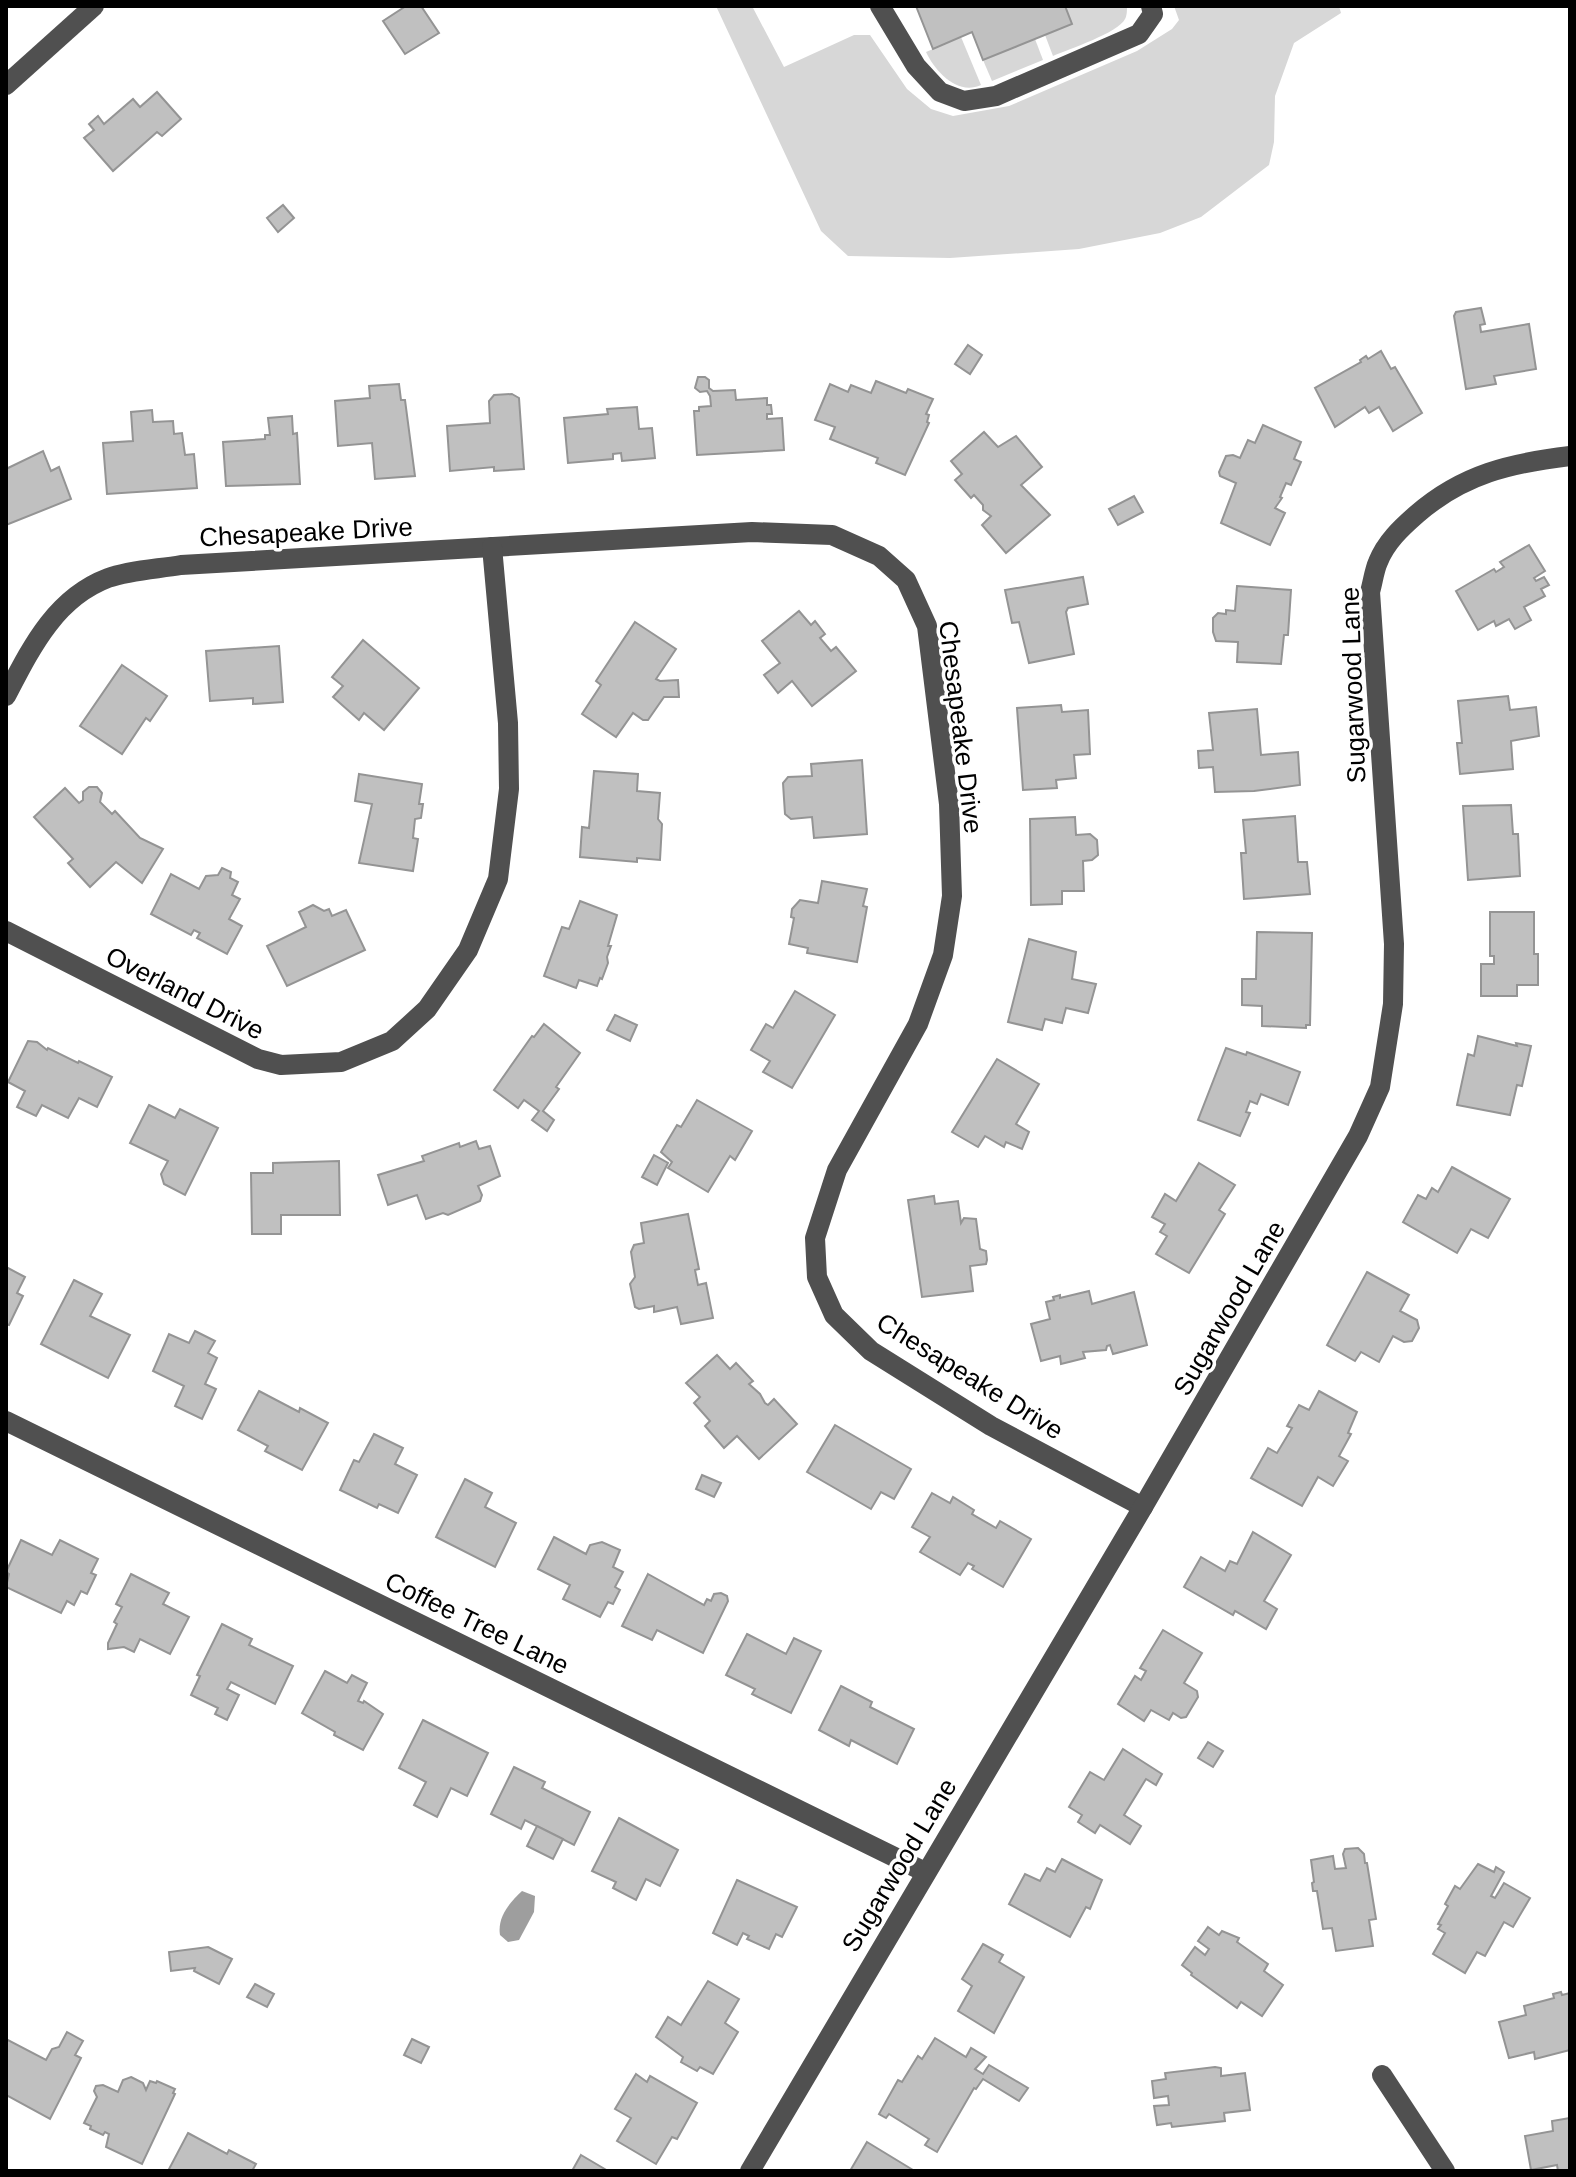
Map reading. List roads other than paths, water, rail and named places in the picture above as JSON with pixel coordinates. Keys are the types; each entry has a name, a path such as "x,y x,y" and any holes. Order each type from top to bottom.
{"street":[{"path":"6,85 94,6"},
{"path":"880,6 916,66 940,92 964,101 996,96 1139,34 1153,14 1151,6"},
{"name":"Sugarwood Lane","path":"750,2171 1143,1507 1358,1136 1380,1087 1393,1004 1394,944 1370,592 1378,562 1396,532 1440,494 1486,472 1533,460 1570,456"},
{"name":"Chesapeake Drive","path":"6,696 37,637 72,597 110,578 181,565 752,532 832,535 879,556 906,580 927,626 949,804 952,896 943,955 918,1024 837,1170 815,1238 817,1277 834,1315 871,1351 991,1426 1143,1507"},
{"name":"Overland Drive","path":"6,931 258,1059 281,1065 341,1062 392,1041 427,1009 468,950 498,879 509,789 508,723 492,547"},
{"name":"Coffee Tree Lane","path":"6,1421 925,1872"},
{"path":"1382,2075 1445,2171"}]}
